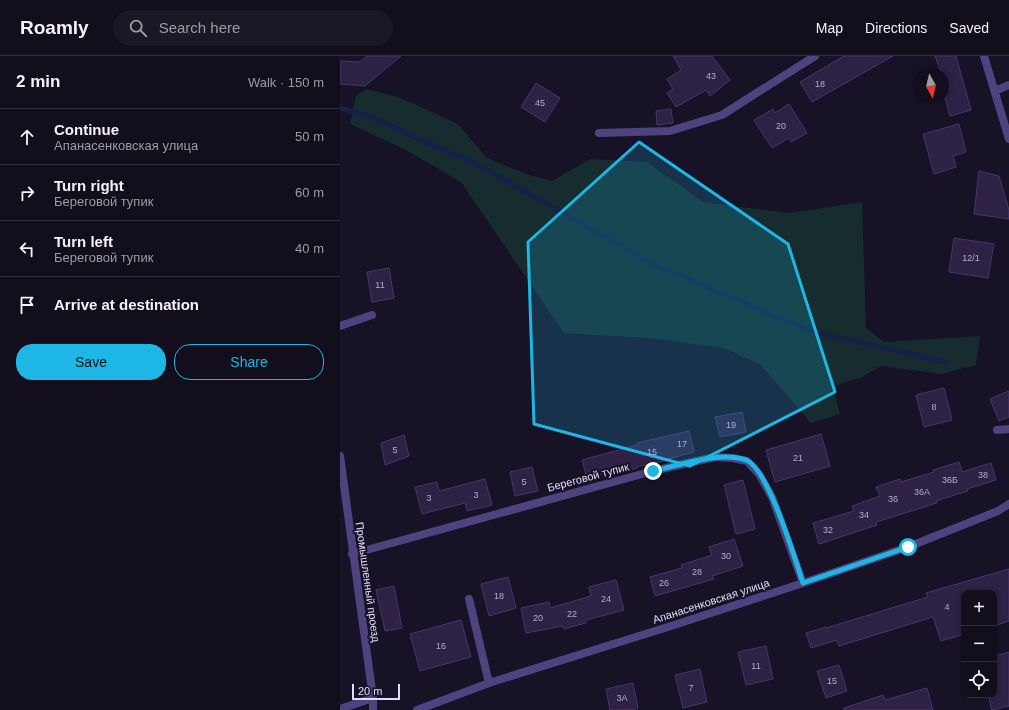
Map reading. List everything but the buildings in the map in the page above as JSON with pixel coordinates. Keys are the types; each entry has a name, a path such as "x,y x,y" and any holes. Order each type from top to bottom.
{"street":[{"path":"598,134 670,131 722,115 815,56"},
{"path":"984,56 1009,139"},
{"path":"995,91 1009,85"},
{"path":"340,326 372,315"},
{"path":"997,430 1009,429"},
{"name":"Промышленный проезд","path":"340,456 352,554 373,698 373,710"},
{"name":"Береговой тупик","path":"352,554 653,471 715,457 747,461 759,474 772,497 803,583"},
{"name":"Апанасенковская улица","path":"417,710 489,682 671,626 908,547 998,511 1009,504"},
{"path":"469,598 489,682"},
{"path":"340,708 373,698"}],"highlighted area":[{"path":"639,142 788,244 835,392 690,466 534,424 528,242"}],"green space":[{"path":"366,89 401,98 458,124 487,158 529,175 552,181 590,159 647,162 703,202 790,213 862,202 866,328 884,342 980,336 976,365 942,374 881,366 860,378 833,386 840,414 811,423 761,365 724,348 650,338 564,333 461,182 406,150 350,124 356,96"}],"waterway":[{"path":"340,108 368,116 478,165 651,263 810,331 946,362"}],"route":[{"path":"653,471 715,457 733,458 747,461 759,474 772,497 803,583 908,547"}]}
